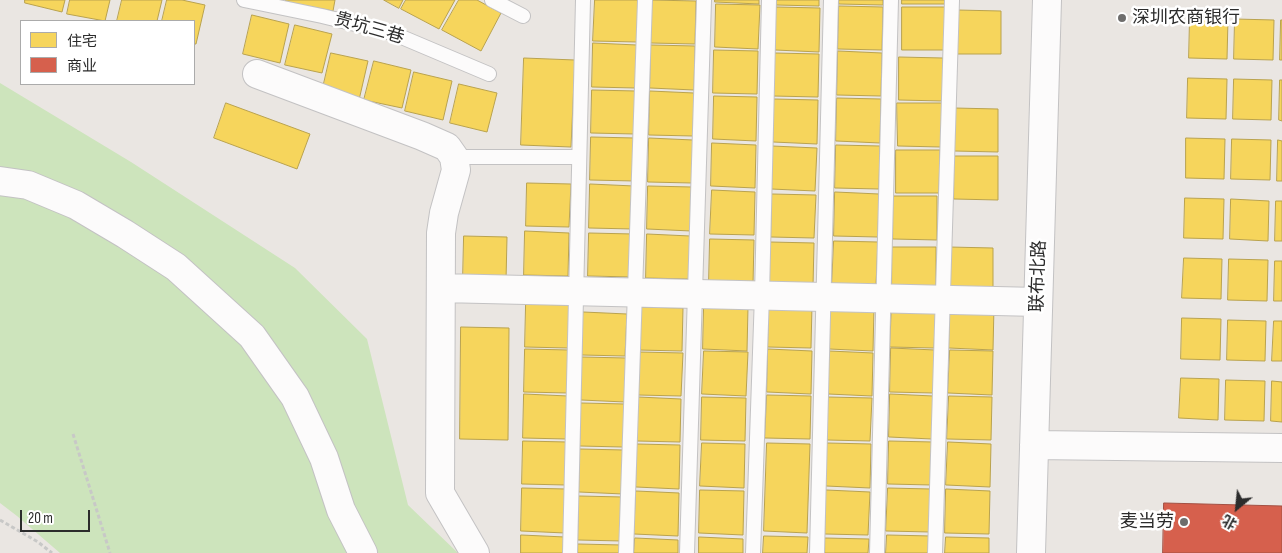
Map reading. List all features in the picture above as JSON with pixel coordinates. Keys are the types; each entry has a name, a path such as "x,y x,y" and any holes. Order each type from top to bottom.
{"street":[{"name":"联布北路","path":"1031,553 1047,0"},
{"path":"257,74 422,136 446,147 454,157 456,170 444,213 441,233 440,493 475,553"},
{"path":"0,181 28,185 68,202 126,234 176,267 252,336 295,397 324,458 341,510 363,553"},
{"path":"441,288 1038,302"},
{"path":"1034,445 1282,448"}],"lane":[{"name":"贵坑三巷","path":"244,0 392,33 488,74"},
{"path":"492,0 523,16"},
{"path":"570,553 583,0"},
{"path":"626,553 646,0"},
{"path":"687,553 704,0"},
{"path":"753,553 762,295 769,0"},
{"path":"817,553 831,0"},
{"path":"877,553 891,0"},
{"path":"935,553 952,0"},
{"path":"454,157 579,157"}],"path":[{"path":"73,434 110,553"},
{"path":"0,520 38,542 52,553"}],"green space":[{"path":"0,83 131,162 295,268 367,339 408,505 458,553 60,553 0,503"}],"building: 住宅":[{"path":"25,0 65,0 62,12 25,3"},
{"path":"70,0 110,0 105,20 67,14"},
{"path":"122,0 162,0 157,20 117,20"},
{"path":"167,0 182,0 205,5 196,44 195,20 162,20"},
{"path":"286,0 335,0 333,11 286,2"},
{"path":"384,0 403,0 399,8"},
{"path":"406,0 455,0 439,29 401,9"},
{"path":"459,0 477,0 501,13 481,51 442,30"},
{"path":"595,0 638,0 637,42 593,41"},
{"path":"652,0 696,1 695,44 651,43"},
{"path":"715,0 759,0 759,4 715,2"},
{"path":"776,0 819,0 819,6 776,5"},
{"path":"839,0 883,0 883,5 839,4"},
{"path":"902,0 945,0 945,4 902,4"},
{"path":"716,4 760,5 758,49 715,47"},
{"path":"839,6 883,7 882,50 838,49"},
{"path":"776,7 820,8 819,52 775,50"},
{"path":"902,7 946,7 946,50 902,50"},
{"path":"957,10 1001,11 1001,54 957,54"},
{"path":"252,15 289,24 280,63 243,54"},
{"path":"1190,17 1228,19 1227,59 1189,58"},
{"path":"1235,19 1274,20 1273,60 1234,59"},
{"path":"1281,20 1282,60 1280,60"},
{"path":"295,25 332,34 322,73 285,65"},
{"path":"593,43 637,45 636,88 592,87"},
{"path":"651,45 695,46 694,90 650,88"},
{"path":"714,50 758,51 757,94 713,93"},
{"path":"838,51 882,53 881,96 837,95"},
{"path":"331,53 368,61 359,100 322,92"},
{"path":"775,53 819,54 818,97 773,96"},
{"path":"899,57 943,58 943,101 899,100"},
{"path":"524,58 575,60 571,147 521,145"},
{"path":"374,61 411,70 402,108 364,100"},
{"path":"414,72 452,81 443,120 405,111"},
{"path":"1188,78 1227,79 1226,119 1187,118"},
{"path":"1234,79 1272,80 1271,120 1233,119"},
{"path":"1280,80 1282,80 1282,121 1279,120"},
{"path":"459,84 497,93 487,132 450,123"},
{"path":"592,90 636,91 635,134 591,133"},
{"path":"650,91 694,93 693,136 649,135"},
{"path":"714,96 757,97 756,141 713,139"},
{"path":"837,98 881,99 880,143 836,141"},
{"path":"774,99 818,100 817,144 773,142"},
{"path":"226,103 310,134 297,169 214,138"},
{"path":"897,103 942,103 941,147 898,146"},
{"path":"954,108 998,109 998,152 954,151"},
{"path":"591,137 635,138 634,181 590,180"},
{"path":"649,138 693,140 692,183 648,182"},
{"path":"1186,138 1225,139 1224,179 1186,178"},
{"path":"1232,139 1271,140 1270,180 1231,179"},
{"path":"1278,140 1282,141 1282,181 1277,181"},
{"path":"712,143 756,145 755,188 711,186"},
{"path":"836,145 880,146 879,189 835,188"},
{"path":"772,146 817,148 815,191 771,189"},
{"path":"896,150 940,150 939,193 896,193"},
{"path":"954,156 998,156 998,200 954,199"},
{"path":"527,183 571,184 569,227 526,226"},
{"path":"590,184 634,186 633,229 589,228"},
{"path":"648,186 692,187 691,231 647,229"},
{"path":"712,190 755,192 754,235 710,234"},
{"path":"835,192 879,194 878,237 834,236"},
{"path":"772,194 816,195 814,238 771,237"},
{"path":"893,196 937,196 937,240 893,239"},
{"path":"1185,198 1224,199 1223,239 1184,238"},
{"path":"1231,199 1269,201 1268,241 1230,239"},
{"path":"1276,201 1282,201 1282,241 1275,241"},
{"path":"525,231 569,233 568,276 524,275"},
{"path":"589,233 633,234 632,277 588,276"},
{"path":"647,234 690,236 689,279 646,278"},
{"path":"464,236 507,237 506,281 463,279"},
{"path":"710,239 754,240 753,284 709,282"},
{"path":"834,241 878,242 876,285 832,284"},
{"path":"770,242 814,243 813,286 769,285"},
{"path":"892,247 936,247 936,291 892,290"},
{"path":"949,247 993,248 993,291 949,290"},
{"path":"1184,258 1222,259 1221,299 1182,298"},
{"path":"1229,259 1268,260 1267,301 1228,300"},
{"path":"1275,261 1282,261 1282,301 1274,301"},
{"path":"892,303 936,305 934,348 890,347"},
{"path":"526,304 570,305 568,348 525,347"},
{"path":"769,304 812,305 811,348 768,347"},
{"path":"950,305 994,306 993,350 949,348"},
{"path":"704,306 748,307 747,351 703,349"},
{"path":"830,306 874,307 873,351 829,349"},
{"path":"639,307 683,308 682,351 638,350"},
{"path":"583,312 627,314 625,356 582,355"},
{"path":"1182,318 1221,319 1220,360 1181,359"},
{"path":"1228,320 1266,321 1265,361 1227,360"},
{"path":"1274,321 1282,321 1282,361 1272,361"},
{"path":"461,327 509,328 508,440 460,439"},
{"path":"891,348 935,350 934,393 890,392"},
{"path":"525,349 569,350 568,393 524,392"},
{"path":"768,349 812,351 811,394 767,392"},
{"path":"950,350 993,351 992,395 948,393"},
{"path":"704,351 748,352 746,396 702,394"},
{"path":"829,351 873,353 872,396 828,394"},
{"path":"639,352 683,353 681,396 638,395"},
{"path":"582,357 626,358 625,402 581,400"},
{"path":"1181,378 1219,379 1218,420 1179,418"},
{"path":"1226,380 1265,381 1264,421 1225,420"},
{"path":"1272,381 1282,382 1282,422 1271,421"},
{"path":"524,394 568,396 567,439 523,438"},
{"path":"890,394 933,396 932,439 889,437"},
{"path":"767,395 811,396 810,439 765,438"},
{"path":"949,396 992,397 991,440 947,439"},
{"path":"638,397 681,399 680,442 637,441"},
{"path":"702,397 746,398 745,441 701,440"},
{"path":"828,397 872,398 870,441 827,440"},
{"path":"581,403 625,404 623,447 580,446"},
{"path":"523,441 567,442 566,485 522,484"},
{"path":"889,441 933,442 932,485 888,484"},
{"path":"948,442 991,444 990,487 946,485"},
{"path":"702,443 745,444 744,488 700,486"},
{"path":"767,443 810,444 807,533 764,531"},
{"path":"827,443 871,444 870,488 826,486"},
{"path":"637,444 680,445 679,489 636,487"},
{"path":"580,449 624,450 623,494 579,492"},
{"path":"522,488 566,489 565,533 521,531"},
{"path":"888,488 931,489 930,532 886,531"},
{"path":"946,489 990,491 989,534 945,533"},
{"path":"700,490 744,491 743,535 699,533"},
{"path":"826,490 870,492 868,535 825,534"},
{"path":"636,491 679,493 678,536 634,534"},
{"path":"579,496 623,497 622,541 578,540"},
{"path":"521,535 565,537 564,553 521,553"},
{"path":"887,535 931,536 930,553 886,553"},
{"path":"764,536 808,537 807,553 763,553"},
{"path":"699,537 743,539 743,553 699,553"},
{"path":"946,537 989,538 989,553 945,553"},
{"path":"635,538 678,540 678,553 634,553"},
{"path":"825,538 869,539 868,553 825,553"},
{"path":"578,544 622,545 622,553 578,553"}],"building: 商业":[{"path":"1164,503 1282,506 1282,553 1163,553"}],"place":[{"name":"深圳农商银行","path":"1122,18"},
{"name":"麦当劳","path":"1184,522"}]}
